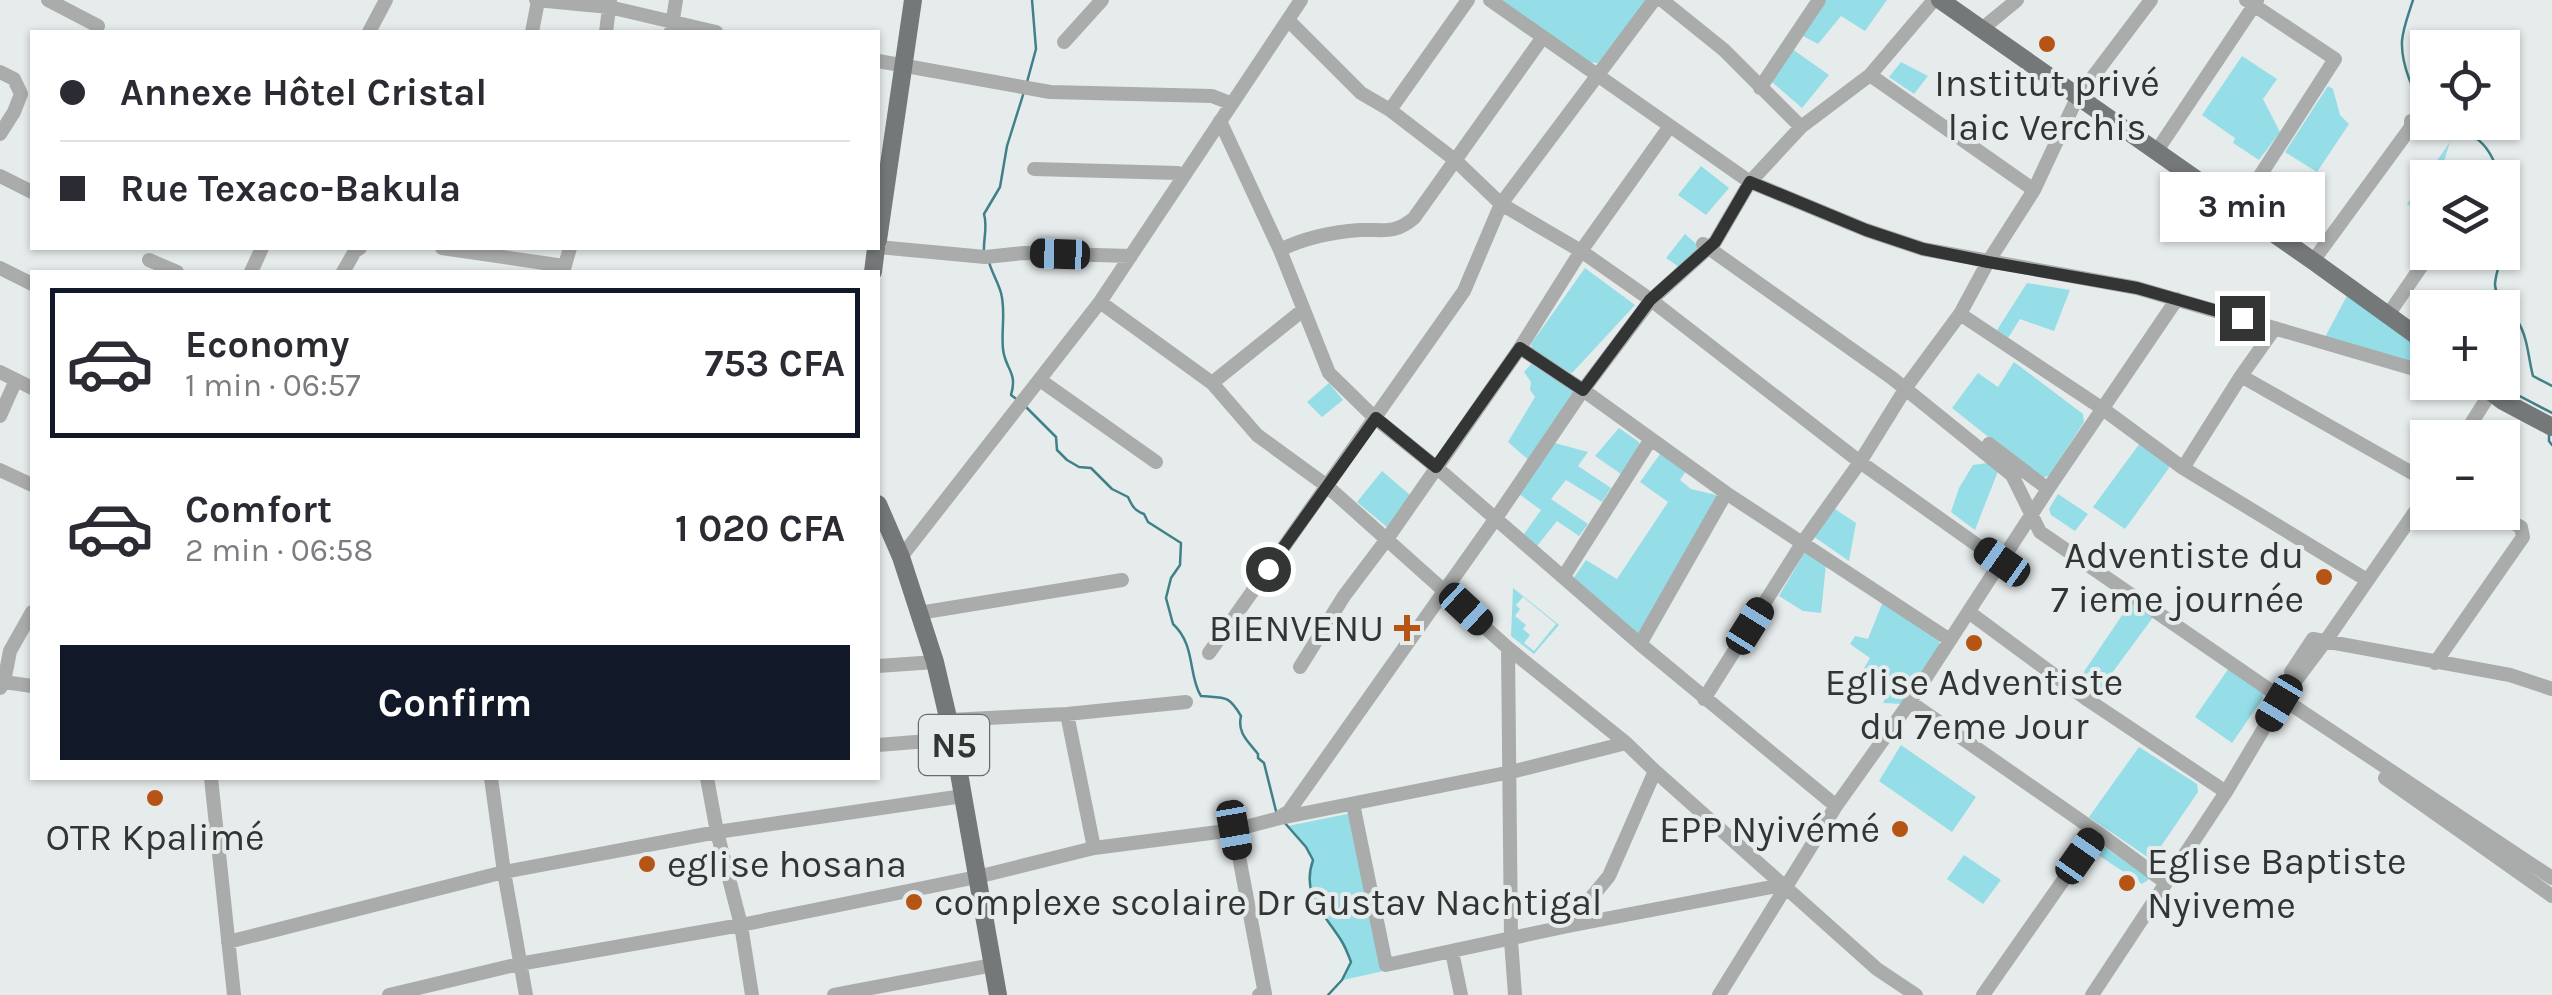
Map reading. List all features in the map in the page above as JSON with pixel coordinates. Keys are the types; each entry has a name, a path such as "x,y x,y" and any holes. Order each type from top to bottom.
{"main road":[{"path":"880,224 911,0"},
{"path":"1937,0 2410,330"},
{"path":"2506,400 2548,426"},
{"name":"N5","path":"880,509 901,557 935,662 953,740 998,995"}],"street":[{"path":"48,0 98,26"},
{"path":"370,30 386,0"},
{"path":"532,30 537,0 610,3 672,26 701,30"},
{"path":"672,26 676,0"},
{"path":"1064,42 1102,0"},
{"path":"901,557 1100,302 1301,0"},
{"path":"1390,110 1468,0"},
{"path":"1490,0 1750,182 1866,230 1923,249 2137,288 2410,368"},
{"path":"1210,653 1464,290 1502,204 1654,0"},
{"path":"1662,0 1724,50 1801,127"},
{"path":"1760,88 1819,0"},
{"path":"1280,818 1289,811 1650,300 1709,243 1750,182 1801,127 1870,75 1937,0"},
{"path":"1982,28 2017,0"},
{"path":"1704,698 1802,542 1960,314 2034,190 2078,98 2151,0"},
{"path":"2156,152 2253,2 2334,59 2238,210"},
{"path":"606,30 610,3"},
{"path":"1288,20 1361,93 1455,160 1502,204 1581,251 1650,300 1860,462 2002,562"},
{"path":"1280,250 1300,240 1359,230 1397,230 1414,218 1543,37"},
{"path":"880,61 1050,92 1212,96 1230,103"},
{"path":"0,72 14,79 21,94 0,134"},
{"path":"1870,75 2034,190"},
{"path":"1220,120 1280,250 1330,373 1376,418 1640,644 1836,806"},
{"path":"1300,666 1344,596 1388,539 1520,348 1581,251 1670,126"},
{"path":"2313,261 2410,128"},
{"path":"1034,170 1182,176"},
{"path":"0,176 30,191"},
{"path":"1709,243 1909,383 2048,490"},
{"path":"1709,243 1892,378 2012,475 2040,532 2552,896"},
{"path":"880,245 985,257 1024,252 1131,256"},
{"path":"493,251 564,270"},
{"path":"148,260 172,270"},
{"path":"0,268 30,283"},
{"path":"2388,314 2419,270"},
{"path":"1719,995 1783,886 2177,299"},
{"path":"1100,302 1212,384 1256,435 1327,486 1508,648 1626,743 1877,969 1916,995"},
{"path":"1212,384 1303,310"},
{"path":"1960,314 2103,409 2183,468 2367,580"},
{"path":"2183,468 2275,328"},
{"path":"1520,348 1726,493 1950,640"},
{"path":"0,372 30,387"},
{"path":"2241,376 2410,472"},
{"path":"0,416 16,380"},
{"path":"1040,380 1156,462"},
{"path":"1564,576 1651,439"},
{"path":"0,470 30,484"},
{"path":"1640,644 1726,493"},
{"path":"2278,699 2327,639 2410,519"},
{"path":"2028,524 2278,699 2552,878"},
{"path":"2435,663 2523,537 2520,526"},
{"path":"919,612 1122,580"},
{"path":"1970,612 2088,700 2226,792"},
{"path":"30,615 5,647 2,685 30,686"},
{"path":"2092,995 2226,792 2313,639 2510,675 2552,688"},
{"path":"2327,639 2552,688"},
{"path":"1508,648 1515,995"},
{"path":"880,666 935,662"},
{"path":"949,720 1068,714 1186,702"},
{"path":"1910,702 2164,882"},
{"path":"1068,714 1094,848"},
{"path":"880,745 953,740"},
{"path":"389,995 519,964 741,925 977,877 1094,848 1234,830 1511,772 1626,743"},
{"path":"1568,926 1609,876 1655,771"},
{"path":"210,780 234,995"},
{"path":"491,780 526,995"},
{"path":"708,780 741,925 752,995"},
{"path":"228,942 504,872 717,832 963,796"},
{"path":"1353,804 1386,965 1783,886"},
{"path":"1234,830 1265,994 1259,995"},
{"path":"1983,995 2097,832"},
{"path":"1452,952 1461,995"},
{"path":"834,995 992,965"}],"shaded area":[{"path":"1502,0 1647,0 1598,63 1587,62"},
{"path":"1825,0 1887,0 1865,31 1841,16 1818,44 1803,36"},
{"path":"1788,46 1829,75 1802,108 1766,77"},
{"path":"2242,56 2277,79 2263,99 2280,132 2259,160 2202,115"},
{"path":"1901,62 1928,76 1914,94 1889,77"},
{"path":"2328,86 2333,89 2340,115 2349,124 2317,172 2285,152"},
{"path":"1701,166 1729,188 1706,215 1678,195"},
{"path":"1685,234 1702,249 1682,269 1666,258"},
{"path":"1585,268 1635,305 1571,373 1533,351 1531,344"},
{"path":"2027,283 2070,290 2054,331 2020,319 2008,338 1997,330"},
{"path":"2349,292 2410,335 2410,367 2324,339"},
{"path":"2014,362 2083,414 2084,422 2049,476 2040,478 1952,408 1978,373 1998,387"},
{"path":"1531,364 1575,392 1531,462 1508,442 1535,397 1524,372"},
{"path":"1329,383 1343,400 1322,417 1307,402"},
{"path":"1619,428 1640,446 1621,474 1595,456"},
{"path":"1555,443 1588,452 1578,466 1611,488 1602,502 1566,480 1551,499 1588,524 1579,536 1557,521 1537,546 1524,534 1541,510 1519,494"},
{"path":"2140,443 2167,462 2169,468 2125,529 2093,507"},
{"path":"1660,454 1686,471 1680,480 1691,489 1720,496 1639,636 1573,579 1586,560 1617,579 1668,502 1640,482"},
{"path":"2002,461 1975,530 1951,512 1959,488 1973,465"},
{"path":"1382,471 1410,495 1388,528 1357,502"},
{"path":"2058,494 2088,514 2075,531 2051,515 2049,509"},
{"path":"1832,507 1856,523 1849,561 1813,536"},
{"path":"1806,550 1826,564 1821,613 1803,611 1779,596"},
{"path":"1513,588 1559,625 1534,654 1511,636","holes":["1523,597 1556,624 1534,651 1524,643 1530,635 1523,629 1526,625 1515,616 1520,609 1516,605"]},
{"path":"1883,601 1938,638 1940,645 1904,704 1883,703 1896,679 1861,673 1870,658 1850,644 1855,636 1868,639"},
{"path":"2131,602 2154,616 2101,688 2081,676"},
{"path":"2229,668 2263,692 2263,698 2232,743 2195,717"},
{"path":"1901,745 1976,797 1952,832 1879,781"},
{"path":"2139,747 2197,784 2198,792 2155,855 2149,858 2089,817"},
{"path":"1352,813 1384,971 1343,980 1351,962 1311,888 1313,860 1307,847 1288,826"},
{"path":"2103,846 2148,880 2142,884 2092,854 2095,848"},
{"path":"1964,855 2001,880 1983,904 1947,879"}],"waterway":[{"path":"1027,82 1036,49 1032,0"},
{"path":"2410,80 2402,41 2413,0"},
{"path":"984,253 984,214 1000,187 1007,146 1023,95"},
{"path":"2477,140 2493,160"},
{"path":"989,262 1002,300 1003,349 1012,376 1011,395 1019,401"},
{"path":"2498,270 2496,290 2521,327 2533,376 2552,386"},
{"path":"2520,396 2552,413"},
{"path":"1025,406 1056,437 1057,450 1067,460 1091,468 1112,489 1128,497 1148,522 1181,543 1180,565 1171,578 1166,598 1173,624 1189,651 1201,696 1225,699 1241,716 1242,732 1264,763 1276,811"},
{"path":"2549,432 2552,445"},
{"path":"1284,822 1313,860 1312,893 1351,962 1328,995"}],"place":[{"name":"Institut privé laic Verchis","path":"2047,44"},
{"name":"Adventiste du 7 ieme journée","path":"2324,577"},
{"name":"BIENVENU","path":"1407,628"},
{"name":"Eglise Adventiste du 7eme Jour","path":"1974,643"},
{"name":"OTR Kpalimé","path":"155,798"},
{"name":"EPP Nyivémé","path":"1900,829"},
{"name":"eglise hosana","path":"647,864"},
{"name":"Eglise Baptiste Nyiveme","path":"2127,883"},
{"name":"complexe scolaire Dr Gustav Nachtigal","path":"914,902"}],"route":[{"path":"1268,569 1376,418 1436,467 1520,348 1583,390 1650,300 1715,242 1750,182 1923,249 2137,288 2242,318"}]}
